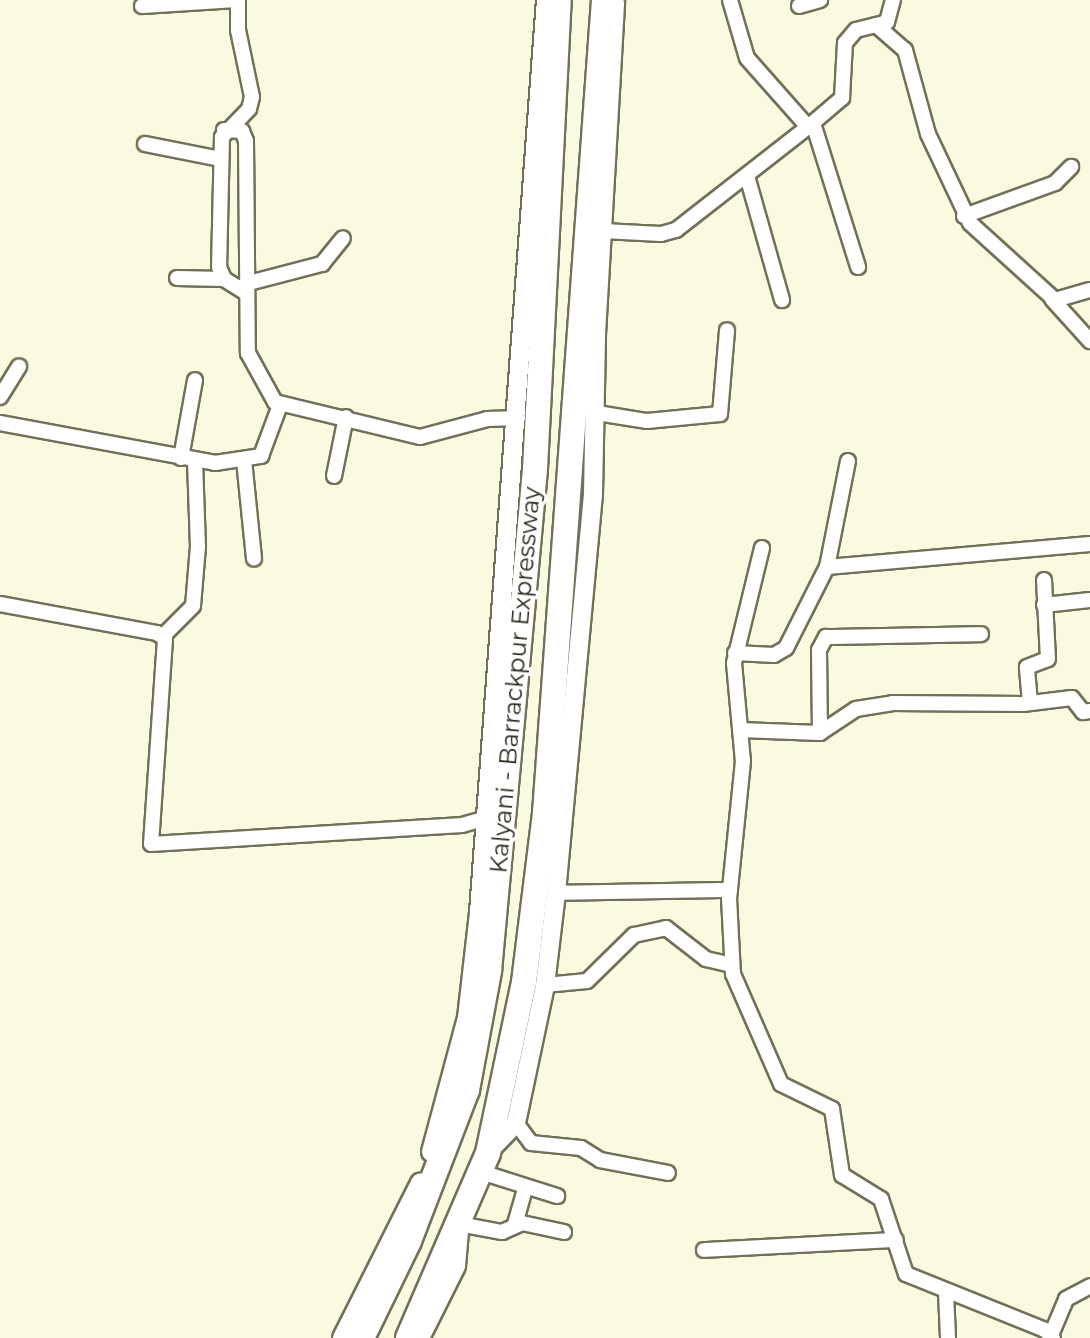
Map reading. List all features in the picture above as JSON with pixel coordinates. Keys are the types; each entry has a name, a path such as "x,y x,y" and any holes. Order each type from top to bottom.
{"highway":[{"name":"Kalyani - Barrackpur Expressway","path":"362,1338 414,1229 467,1090 489,971 535,469 559,0"},
{"name":"Kalyani - Barrackpur Expressway","path":"408,1338 484,1162 524,982 545,813 604,0"}],"street":[{"path":"142,6 237,0 252,103 224,130 219,267 224,279"},
{"path":"342,1338 416,1193 453,1085 467,1018 518,418 546,0"},
{"path":"557,1196 525,1188 484,1162 516,1123 545,985 556,893 597,413 616,0"},
{"path":"730,0 747,58 811,125 858,267"},
{"path":"799,6 820,0"},
{"path":"603,231 661,234 676,230 747,176 842,98 845,43 856,30 887,22 893,0"},
{"path":"876,25 905,50 928,134 964,216 986,243 1052,299 1090,341"},
{"path":"224,130 242,131 246,141 245,288 250,360 280,405 346,417 420,437 487,419 518,418"},
{"path":"145,144 221,159"},
{"path":"964,216 1055,183 1071,167"},
{"path":"747,176 782,300"},
{"path":"177,278 224,279 245,288 322,264 343,238"},
{"path":"1052,299 1090,290"},
{"path":"597,413 647,421 720,414 727,330"},
{"path":"0,397 19,367"},
{"path":"163,636 193,606 198,554 188,460 195,380"},
{"path":"0,423 188,460 244,460 266,452 280,405"},
{"path":"334,476 346,417"},
{"path":"244,460 254,558"},
{"path":"735,653 774,655 786,648 827,567 848,461"},
{"path":"827,567 1090,544"},
{"path":"762,548 735,653 743,777 730,890 731,965 781,1084 829,1105 845,1180 881,1199 906,1274 1052,1336 1066,1299 1090,1286"},
{"path":"1030,703 1027,667 1048,659 1044,580"},
{"path":"1044,605 1090,600"},
{"path":"0,604 163,636"},
{"path":"820,733 819,650 826,637 981,634"},
{"path":"163,636 167,644 151,844 430,827 486,818"},
{"path":"740,730 820,733 861,707 1030,703 1072,698 1083,712 1090,711"},
{"path":"556,893 730,890"},
{"path":"545,985 587,981 634,935 666,928 706,959 731,965"},
{"path":"516,1123 531,1143 581,1148 600,1160 668,1173"},
{"path":"515,1224 525,1188"},
{"path":"420,1338 456,1266 459,1224 502,1232 515,1224 564,1232"},
{"path":"704,1250 896,1240"},
{"path":"946,1292 948,1338"}]}
